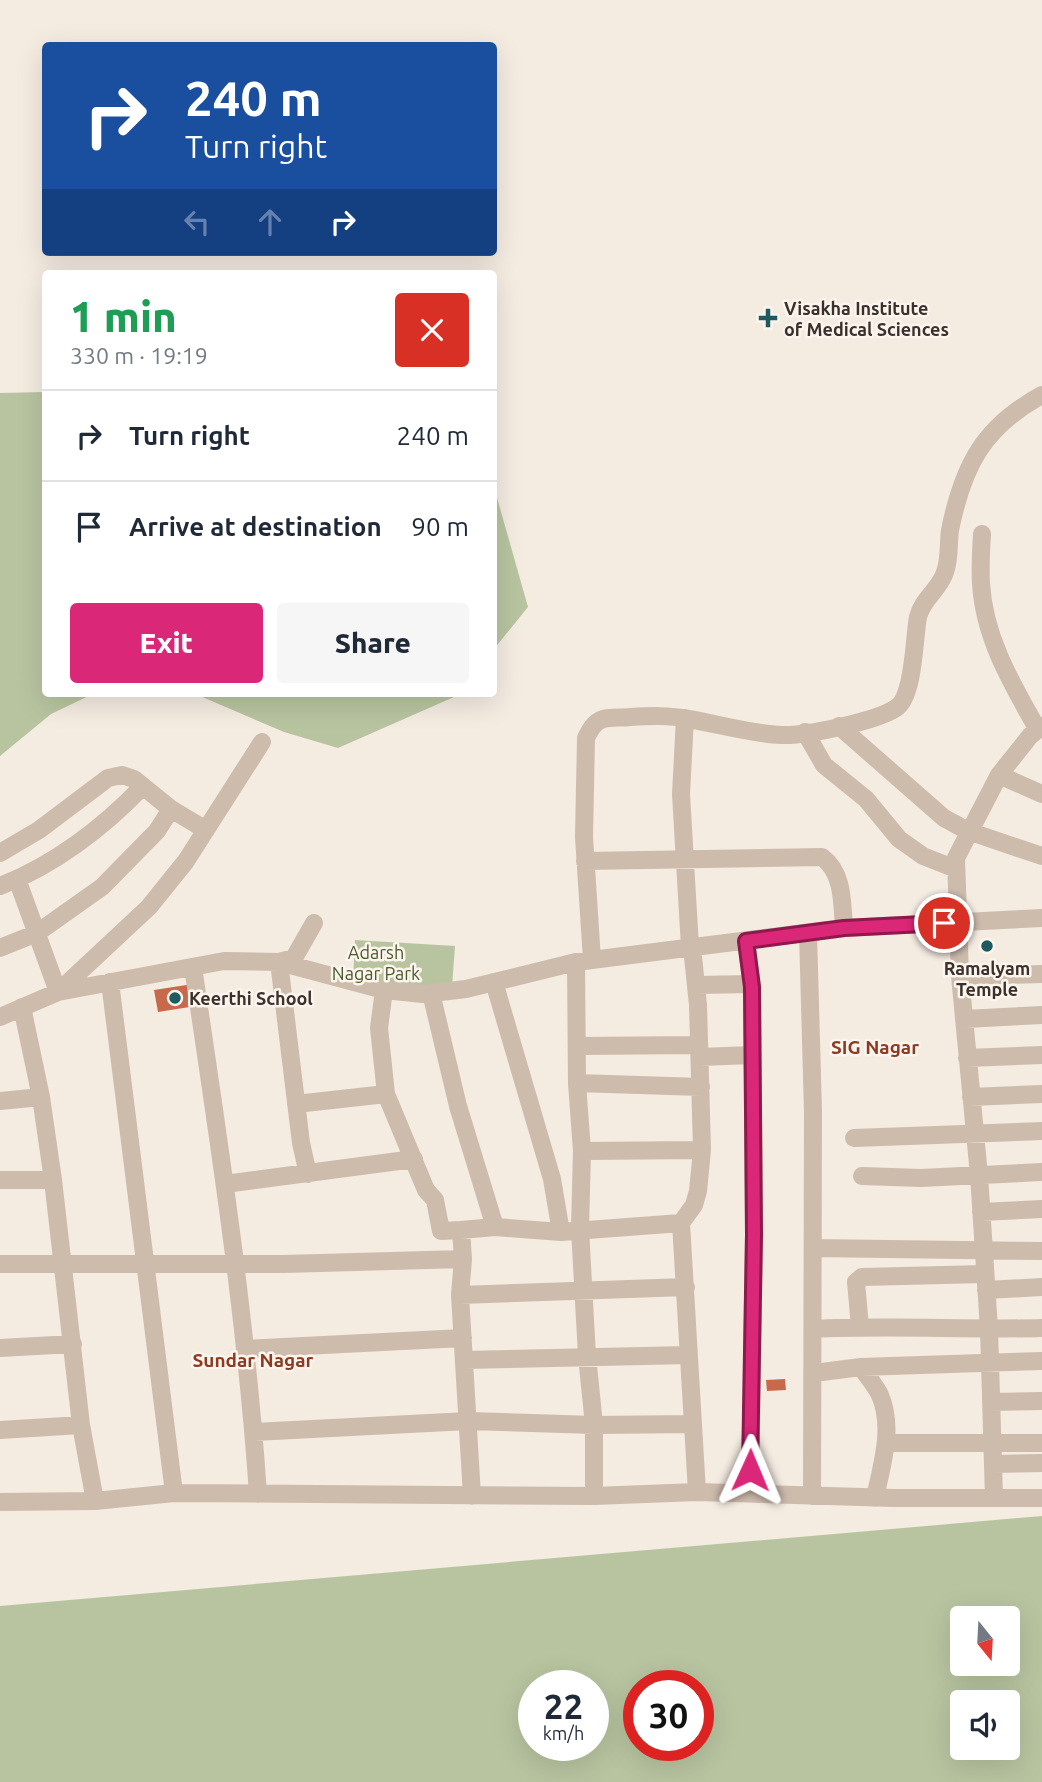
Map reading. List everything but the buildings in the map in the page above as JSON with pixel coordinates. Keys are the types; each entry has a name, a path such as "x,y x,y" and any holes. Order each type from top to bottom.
{"street":[{"path":"594,1496 594,1425 580,1229 582,1151 577,1083 577,1046 584,961 586,738 591,727 601,719 652,716 685,718 784,735 839,726 881,715 901,704 909,680 919,614 925,600 943,578 958,496 972,462 980,446 992,434 1022,406 1042,395"},
{"path":"982,534 983,601 995,645 1001,662 1040,728 1030,736 999,775 956,858 960,976 979,1175 989,1329 994,1498"},
{"path":"685,718 681,794 700,1051 702,1150 694,1205 681,1223 697,1492"},
{"path":"839,726 944,818 968,831 1042,856"},
{"path":"805,732 824,765 861,794 899,839 923,856 956,870"},
{"path":"58,992 149,907 186,861 262,742"},
{"path":"0,853 39,830 107,778 121,775 134,779 171,809 206,830"},
{"path":"999,775 1042,794"},
{"path":"0,886 18,879 88,835 143,786"},
{"path":"0,948 37,933 111,878 157,831 171,809"},
{"path":"585,860 822,857 832,864 837,875 841,889 844,928"},
{"path":"18,879 58,992"},
{"path":"0,1017 58,992 224,961 279,962 384,990 431,993 494,982 584,961 844,928 1042,918"},
{"path":"279,962 294,958 314,923"},
{"path":"808,933 813,1112 812,1496"},
{"path":"746,941 751,984 754,1234 750,1494"},
{"path":"279,962 301,1143 308,1174"},
{"path":"193,967 246,1349 258,1494"},
{"path":"960,976 1042,974"},
{"path":"110,982 174,1493"},
{"path":"494,982 552,1179 561,1232"},
{"path":"696,985 751,984"},
{"path":"384,990 379,1028 386,1094 426,1190 435,1200 441,1231 495,1227 561,1232 681,1223"},
{"path":"431,993 458,1107 495,1227"},
{"path":"22,1007 41,1097 64,1263 81,1424 94,1502"},
{"path":"965,1019 1042,1015"},
{"path":"577,1046 752,1055"},
{"path":"967,1058 1042,1055"},
{"path":"577,1083 701,1087"},
{"path":"296,1104 386,1094"},
{"path":"971,1097 1042,1094"},
{"path":"0,1101 41,1097"},
{"path":"855,1138 1042,1131"},
{"path":"582,1151 702,1150"},
{"path":"225,1184 414,1159"},
{"path":"862,1176 921,1178 1042,1172"},
{"path":"0,1180 53,1180"},
{"path":"981,1212 1042,1209"},
{"path":"461,1230 463,1259 460,1295 472,1496"},
{"path":"813,1248 1042,1251"},
{"path":"0,1264 147,1265 463,1259"},
{"path":"860,1326 856,1282 862,1277 1042,1287"},
{"path":"460,1295 686,1287"},
{"path":"813,1329 860,1326 1042,1328"},
{"path":"246,1349 463,1338"},
{"path":"0,1348 73,1344"},
{"path":"464,1360 690,1355"},
{"path":"814,1373 861,1367 1042,1361"},
{"path":"861,1367 879,1392 887,1420 886,1443 875,1498"},
{"path":"991,1402 1042,1401"},
{"path":"254,1432 468,1421 594,1425 693,1424"},
{"path":"0,1430 81,1424"},
{"path":"886,1443 1042,1443"},
{"path":"994,1464 1042,1463"},
{"path":"0,1502 94,1502 174,1493 594,1496 697,1492 875,1498 1042,1498"}],"green space":[{"path":"42,392 42,697 87,697 51,714 0,756 0,393"},
{"path":"497,498 528,607 497,645"},
{"path":"202,697 454,697 338,748 284,732"},
{"name":"Adarsh Nagar Park","path":"355,940 455,946 452,987 353,982"},
{"path":"1042,1516 1042,1782 0,1782 0,1606"}],"place":[{"name":"Visakha Institute of Medical Sciences","path":"768,318"},
{"name":"Ramalyam Temple","path":"987,946"},
{"name":"Keerthi School","path":"175,998"}],"district":[{"name":"SIG Nagar","path":"875,1047"},
{"name":"Sundar Nagar","path":"253,1360"}],"route":[{"path":"750,1470 754,1234 752,987 746,941 844,928 944,923"}]}
